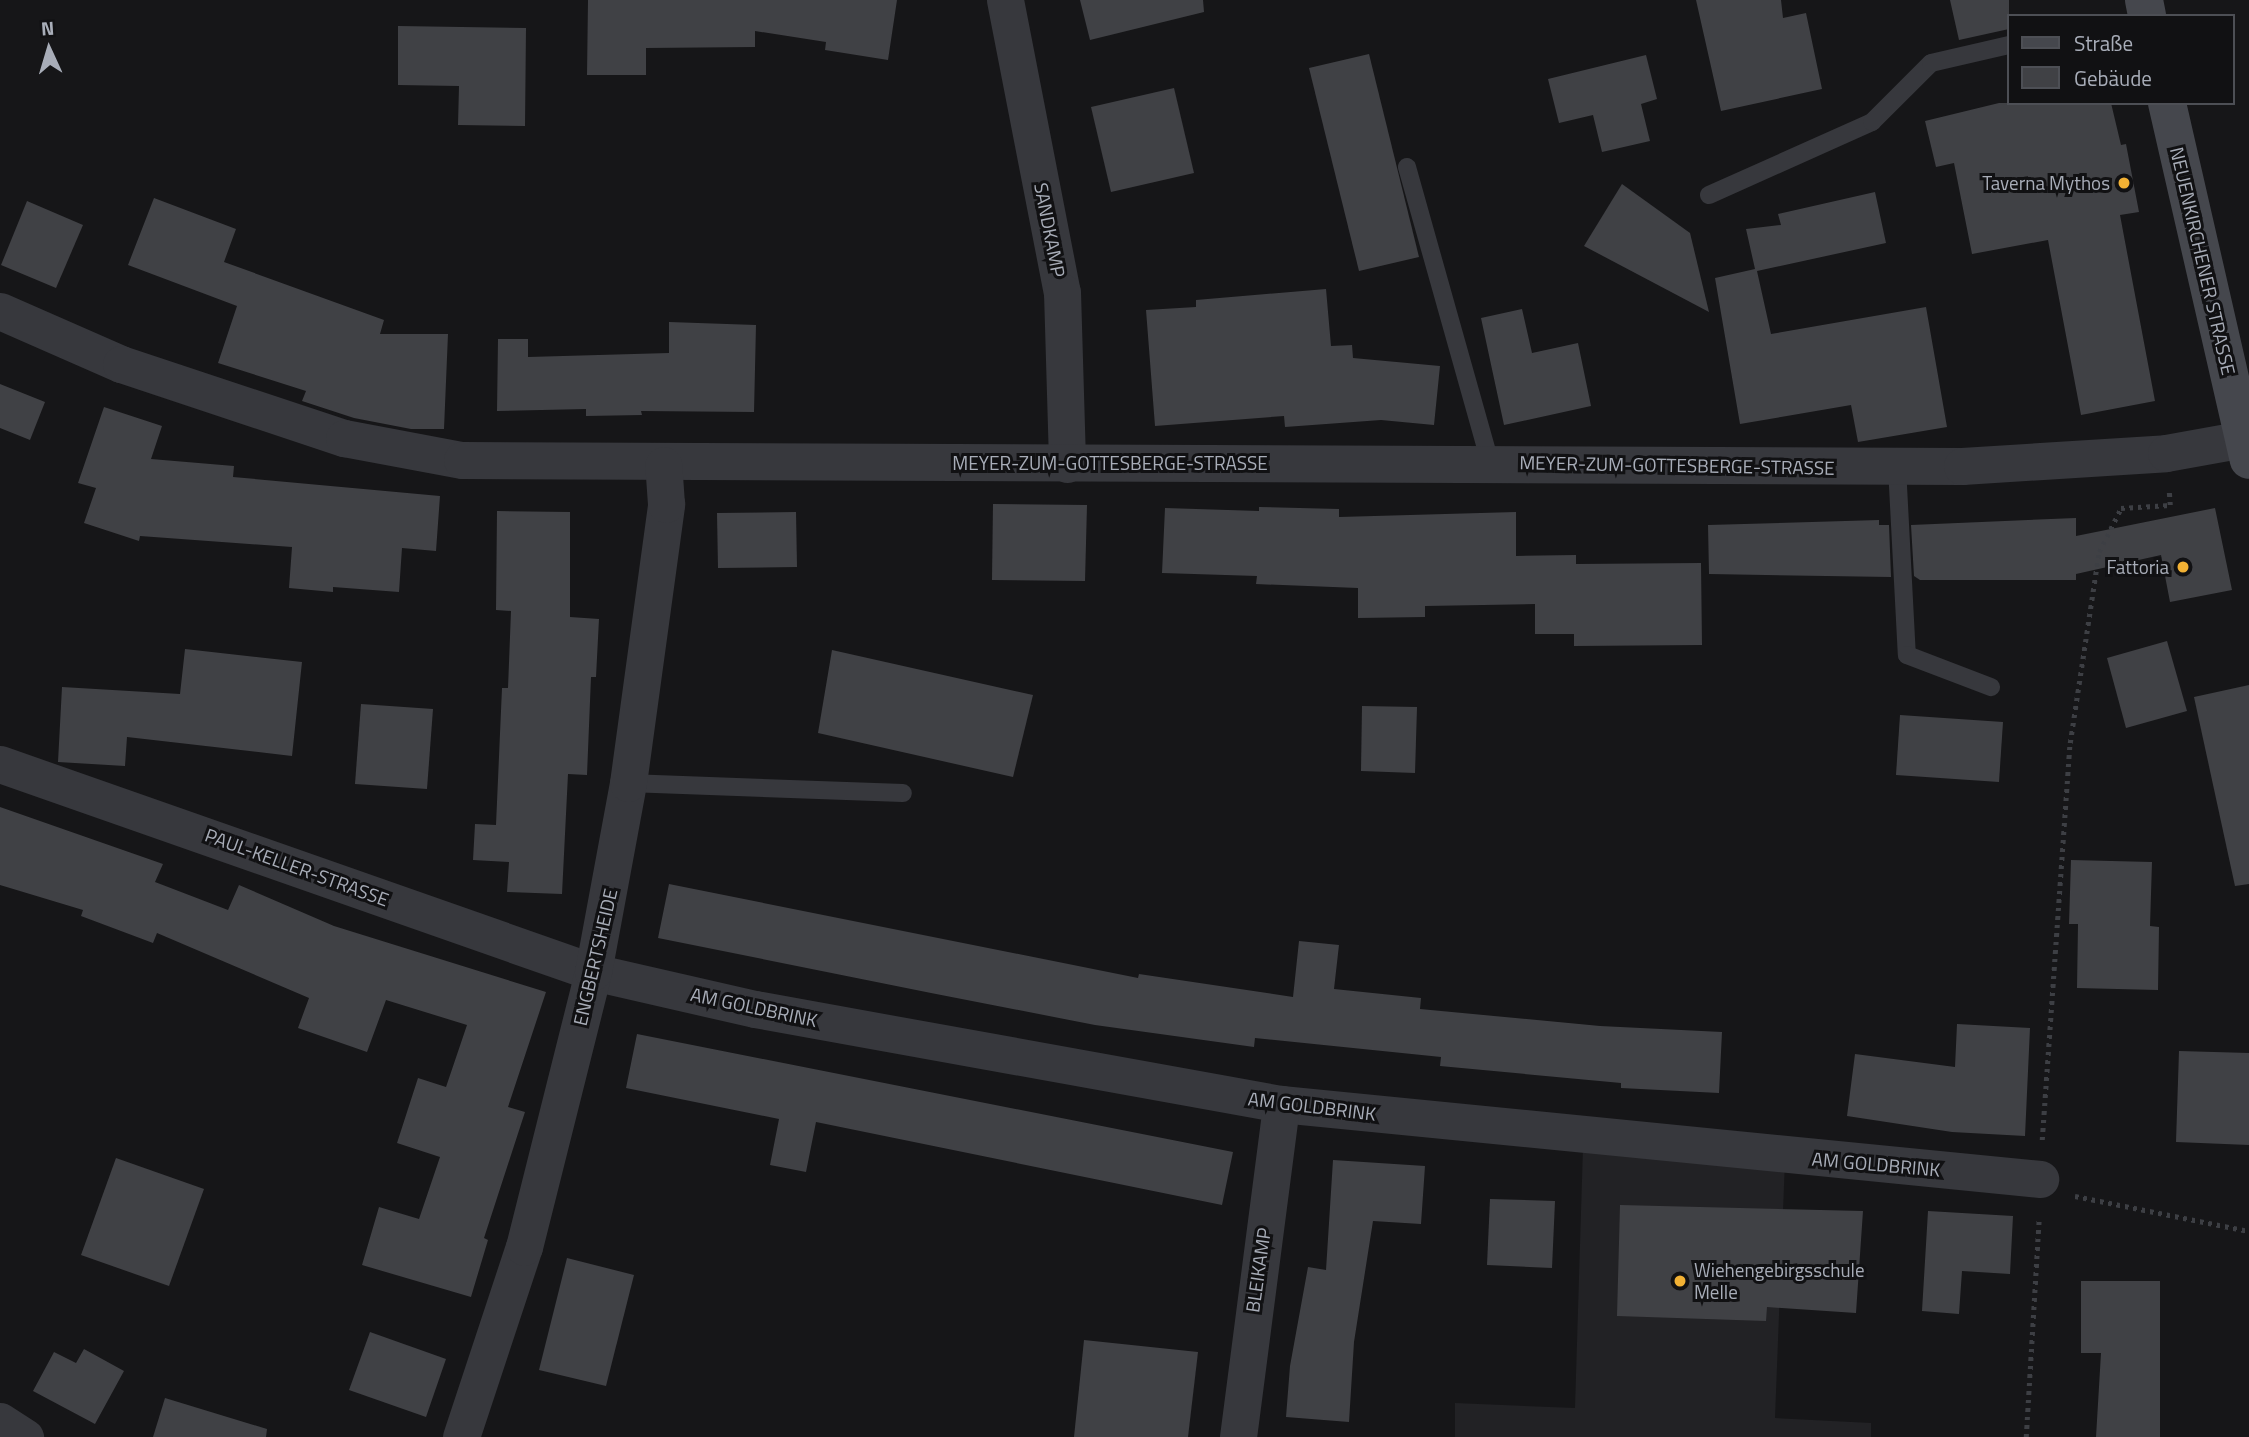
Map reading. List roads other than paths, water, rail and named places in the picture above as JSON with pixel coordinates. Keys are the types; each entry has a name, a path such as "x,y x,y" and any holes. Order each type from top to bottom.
{"main road":[{"name":"NEUENKIRCHENER STRASSE","path":"2167,105 2247,446"}],"street":[{"name":"SANDKAMP","path":"1005,0 1062,292 1067,464"},
{"name":"MEYER-ZUM-GOTTESBERGE-STRASSE","path":"0,311 121,363 344,438 461,460 663,465 1490,463 1897,467 2166,453 2247,446"},
{"name":"ENGBERTSHEIDE","path":"461,1437 524,1247 593,972 628,783 666,504 663,465"},
{"name":"PAUL-KELLER-STRASSE","path":"0,764 238,844 593,972"},
{"name":"AM GOLDBRINK","path":"593,972 755,1009 1281,1104 2040,1184"},
{"name":"BLEIKAMP","path":"1238,1437 1281,1104"},
{"path":"0,1421 25,1437"}],"lane":[{"path":"1709,194 1872,122 1931,63 2008,45"},
{"path":"1407,167 1490,463"},
{"path":"1897,467 1907,655 1991,687"},
{"path":"628,783 903,793"}],"place":[{"name":"Taverna Mythos","path":"2124,183"},
{"name":"Fattoria","path":"2183,567"},
{"name":"Wiehengebirgsschule Melle","path":"1680,1281"}]}
